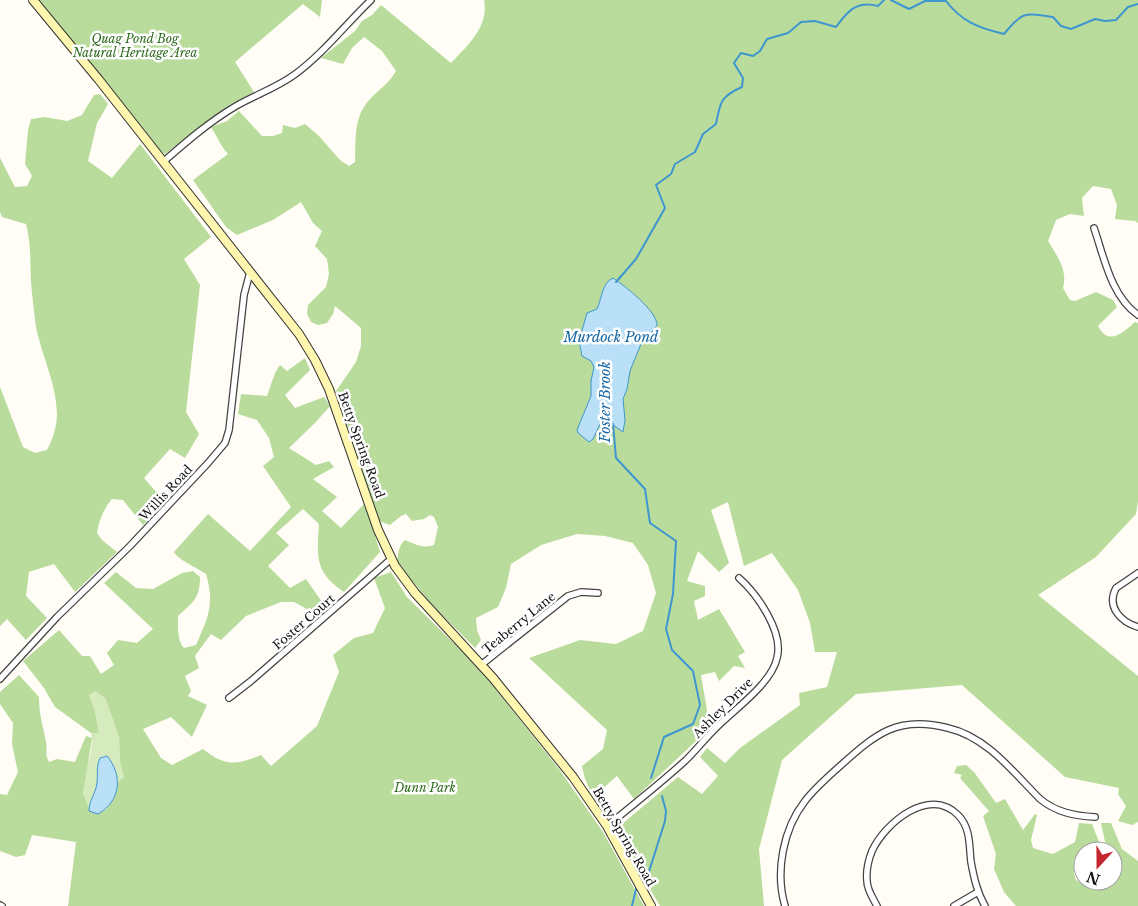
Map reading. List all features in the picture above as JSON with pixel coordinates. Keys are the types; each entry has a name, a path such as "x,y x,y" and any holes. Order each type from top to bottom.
{"street":[{"name":"Betty Spring Road","path":"33,0 99,80 299,334 320,370 333,401 378,530 391,559 415,593 482,665 563,763 607,826 651,906"},
{"path":"163,162 217,118 294,76 326,47 371,0"},
{"path":"1094,228 1119,295 1129,308 1138,315"},
{"name":"Willis Road","path":"0,678 57,617 130,546 225,443 229,430 244,295 250,272"},
{"name":"Foster Court","path":"229,698 391,559"},
{"path":"1138,573 1116,588 1113,601 1115,609 1120,616 1128,623 1138,627"},
{"name":"Ashley Drive","path":"607,826 662,782 688,758 760,686 776,663 778,650 772,626 758,600 749,587 739,578"},
{"name":"Teaberry Lane","path":"482,665 568,596 581,592 598,593"},
{"path":"785,906 782,879 783,853 791,826 801,806 815,789 867,742 892,728 909,724 926,724 949,728 969,735 979,740 992,751 1040,799 1052,808 1067,813 1095,817"},
{"path":"877,906 867,882 868,865 873,849 883,835 900,819 915,809 928,805 940,805 951,810 965,824 978,892 985,906"},
{"path":"954,906 978,892"}],"green space":[{"name":"Quag Pond Bog Natural Heritage Area","path":"37,0 322,0 320,17 303,4 235,62 254,92 231,104 165,154 157,148"},
{"path":"484,0 1138,0 1138,223 1115,219 1117,205 1111,189 1093,186 1082,198 1084,216 1070,214 1056,220 1048,241 1061,263 1064,275 1063,288 1070,300 1075,301 1096,292 1113,300 1117,307 1098,326 1102,332 1107,336 1116,336 1135,322 1138,323 1138,502 1136,514 1096,557 1038,595 1138,676 1138,822 1132,825 1118,821 1126,806 1118,794 1119,788 1065,777 962,685 856,694 782,760 759,849 764,906 660,906 615,830 678,777 702,794 718,776 700,757 707,748 725,763 740,748 800,705 799,693 827,687 837,652 815,652 810,623 798,590 772,553 744,566 728,502 711,510 729,563 719,572 698,551 687,581 705,586 705,596 694,601 698,620 719,609 745,652 738,656 745,668 734,666 719,681 715,672 701,675 710,728 634,799 617,776 593,797 585,779 582,766 603,749 607,730 529,658 580,640 616,644 643,631 656,593 648,565 633,543 605,536 577,534 541,545 511,564 506,588 498,607 476,618 477,630 481,640 475,648 435,608 397,563 400,548 405,540 422,546 434,545 438,527 434,517 430,515 424,519 412,521 406,514 390,525 379,521 336,391 356,362 361,346 361,328 335,306 333,314 327,323 318,325 311,322 307,314 308,305 326,287 329,274 327,259 315,246 322,231 313,223 301,202 273,220 237,235 226,227 193,180 228,154 211,127 227,121 239,111 262,136 273,136 282,133 283,125 295,128 305,124 319,136 340,160 349,166 355,162 356,129 361,113 370,99 387,83 396,71 382,51 364,37 352,48 343,64 321,58 355,31 362,21 372,15 381,5 451,63 476,35 483,19 485,10"},
{"path":"100,94 108,104 97,123 88,161 112,178 140,144 211,237 184,259 200,285 186,412 199,434 185,458 170,449 144,478 165,502 143,525 123,500 112,499 102,515 97,533 102,540 117,552 75,592 54,564 29,572 26,596 47,618 26,640 7,619 0,626 0,387 23,447 35,453 47,450 54,432 57,413 54,391 36,327 31,287 28,231 26,224 2,217 0,212 0,158 15,187 27,186 32,176 25,164 28,130 31,119 45,117 67,121 82,115 94,95"},
{"name":"Dunn Park","path":"305,358 310,370 285,395 295,408 324,397 330,406 289,448 316,465 329,461 334,467 313,479 337,497 322,511 341,528 365,503 380,552 344,592 334,585 322,570 318,554 319,524 303,509 276,533 289,545 268,566 290,588 306,579 322,602 314,613 294,602 281,602 246,616 221,640 211,634 195,656 199,668 185,676 191,691 188,696 207,705 192,737 171,717 143,729 161,758 172,765 203,749 217,759 230,762 244,761 261,755 271,766 317,726 339,672 333,655 354,638 373,633 385,608 374,578 391,572 407,597 478,667 559,769 603,832 644,906 68,906 76,842 32,835 25,855 16,857 0,851 0,794 7,795 18,772 12,744 13,723 0,704 0,692 19,675 39,697 40,715 49,762 57,759 75,762 86,736 92,738 83,793 90,811 106,810 113,798 118,782 124,777 120,762 119,739 105,698 95,691 89,695 95,711 99,733 91,733 55,707 44,688 23,661 59,630 82,656 90,656 101,674 114,665 107,653 118,640 137,643 153,629 104,583 116,572 136,588 153,589 182,573 193,571 200,577 199,590 195,600 178,616 178,633 182,645 184,648 196,645 209,611 209,585 206,574 184,561 174,552 208,514 250,551 291,507 263,466 274,457 269,438 257,420 238,414 241,394 267,396 275,373 280,365 287,371"},
{"path":"95,690 105,698 111,714 119,740 120,762 124,777 118,782 113,798 106,810 89,811 84,797 83,785 90,755 91,733 99,733 95,711 89,695"},
{"path":"966,765 974,772 996,803 1005,799 1023,830 1035,814 1037,815 1031,840 1033,848 1053,854 1073,843 1073,891 1123,891 1123,850 1138,861 1138,906 1016,906 1004,892 994,869 996,854 983,816 989,811 960,778 962,775 954,773 957,766"},
{"path":"1079,823 1092,824 1099,841 1075,841"},
{"path":"1101,823 1111,823 1119,841 1105,841"}],"water":[{"name":"Murdock Pond","path":"613,278 646,306 656,319 657,325 641,344 630,371 623,399 625,420 623,432 606,420 601,422 593,439 589,442 577,430 591,396 591,381 594,367 591,361 582,356 579,341 587,313 597,309 604,287"},
{"path":"107,756 116,771 117,787 111,802 106,809 98,814 89,811 89,807 96,787 100,758"}],"waterway":[{"name":"Foster Brook","path":"616,282 636,259 665,208 656,185 671,174 675,164 695,152 703,134 716,124 720,105 730,93 742,87 743,78 734,63 741,53 753,56 760,51 767,39 788,33 801,22 815,21 836,27 848,12 858,6 878,6 884,0"},
{"name":"Foster Brook","path":"891,0 909,9 925,1 946,1 958,14 972,23 1004,34 1020,17 1025,15 1053,17 1061,26 1071,29 1095,19 1105,21 1116,20 1128,7 1138,4"},
{"name":"Foster Brook","path":"613,424 616,458 645,489 650,523 676,541 673,594 666,629 672,650 693,671 700,705 693,724 664,737 651,778"},
{"name":"Foster Brook","path":"643,884 646,881 665,821 666,811 662,796"},
{"name":"Foster Brook","path":"632,906 636,889"}]}
